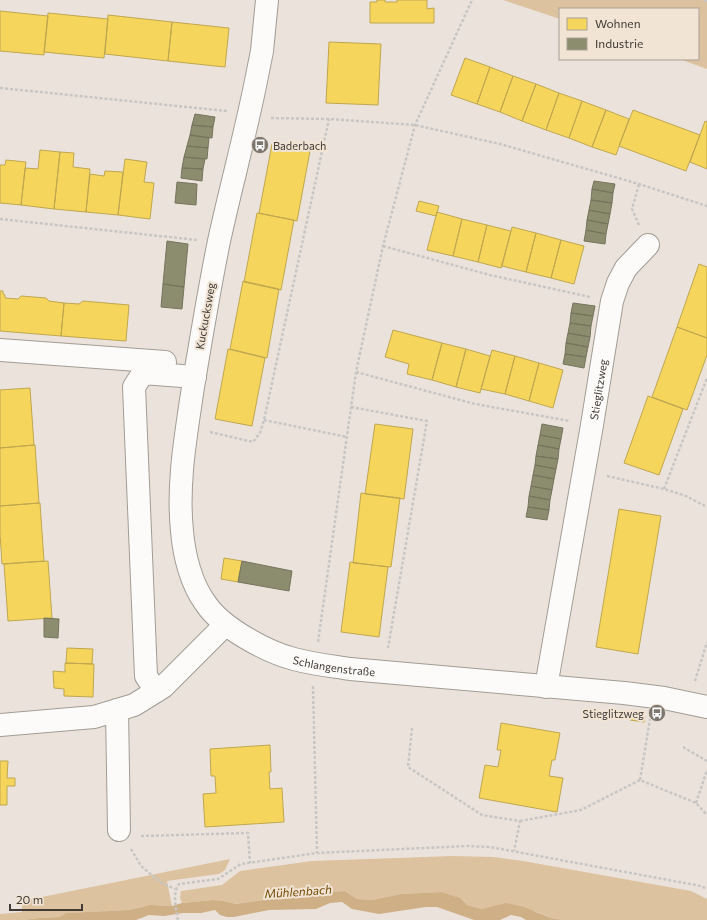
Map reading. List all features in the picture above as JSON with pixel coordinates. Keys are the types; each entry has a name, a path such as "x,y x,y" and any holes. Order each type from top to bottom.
{"street":[{"name":"Kuckucksweg","path":"225,624 206,605 198,592 192,575 185,552 182,531 180,490 184,448 196,371 219,243 262,51 267,0"},
{"name":"Stieglitzweg","path":"546,687 612,301 618,283 626,268 648,245"},
{"path":"0,350 196,371"},
{"path":"156,692 146,676 134,387 143,373 196,371"},
{"path":"0,725 94,717 134,705 163,687 225,624"},
{"name":"Schlangenstraße","path":"225,624 267,648 292,659 315,664 383,673 654,696 701,705"},
{"path":"116,710 119,830"}],"path":[{"path":"318,853 313,681 356,372 383,246 415,125 472,0"},
{"path":"0,88 249,113 270,118 329,119 415,125 500,144 639,184 707,206"},
{"path":"187,426 253,442 260,433 329,119"},
{"path":"639,184 632,209 648,245"},
{"path":"0,219 219,243"},
{"path":"383,246 490,275 612,301"},
{"path":"356,372 475,404 592,425"},
{"path":"664,488 707,378"},
{"path":"351,407 427,421 383,673"},
{"path":"264,420 347,437"},
{"path":"584,471 664,488 686,496 707,507"},
{"path":"701,705 694,685 707,642"},
{"path":"640,780 654,696"},
{"path":"412,728 408,767 482,815 520,821 581,810 640,780 696,803 707,815"},
{"path":"683,747 707,761"},
{"path":"696,803 707,770"},
{"path":"514,851 520,821"},
{"path":"119,830 138,836 248,833 250,862"},
{"path":"119,830 130,840 130,847 141,866 160,882 175,889"},
{"path":"178,920 175,903 175,889 179,884 218,879 241,864 318,853 467,846 490,847 701,886 707,889"}],"shaded area":[{"path":"503,0 707,0 707,69 682,60 699,60 699,8 559,8 559,19"},
{"path":"453,856 494,857 523,861 691,891 707,899 707,920 563,920 551,918 535,911 491,908 482,909 467,905 459,898 442,892 401,894 372,900 357,899 345,891 329,892 321,895 291,896 236,904 213,900 182,903 180,898 181,891 222,885 240,871 312,861"},
{"path":"230,859 225,870 219,874 167,881 172,906 150,905 129,910 66,913 61,917 0,920 0,914 22,912 22,901"},
{"path":"345,891 357,899 372,900 401,894 442,892 460,898 467,905 482,909 506,903 524,907 551,918 563,920 526,920 521,917 511,915 500,920 474,920 437,907 426,907 379,914 352,909 342,902 330,903 316,909 269,910 234,917 220,915 215,910 201,913 183,913 164,916 149,915 136,920 23,920 60,917 66,913 129,910 150,905 172,906 182,903 213,900 236,904 291,896 321,895 329,892"}],"building: Wohnen":[{"path":"377,0 397,2 397,0 427,0 427,9 434,8 434,23 370,23 370,2 377,2"},
{"path":"0,11 48,16 44,55 0,51"},
{"path":"48,13 108,19 104,58 44,52"},
{"path":"108,15 172,22 168,61 105,54"},
{"path":"172,22 229,28 225,67 168,61"},
{"path":"329,42 381,44 378,105 326,103"},
{"path":"465,58 490,67 477,104 451,95"},
{"path":"490,67 513,76 500,112 477,104"},
{"path":"513,76 536,84 522,121 500,112"},
{"path":"536,84 559,93 546,130 522,121"},
{"path":"559,93 582,101 569,138 546,130"},
{"path":"582,101 606,110 592,147 569,138"},
{"path":"606,110 629,119 616,155 592,147"},
{"path":"633,110 700,135 686,171 619,146"},
{"path":"705,121 707,122 707,169 690,162"},
{"path":"272,144 310,151 297,221 259,213"},
{"path":"40,150 60,152 54,209 21,205 25,168 38,169"},
{"path":"60,152 74,153 73,167 90,169 86,212 54,209"},
{"path":"125,159 147,162 144,182 154,183 150,219 118,215"},
{"path":"6,160 26,162 21,205 0,203 0,165 5,165"},
{"path":"105,171 123,172 118,215 86,212 90,174 104,176"},
{"path":"419,201 439,206 436,216 416,211"},
{"path":"437,212 462,219 453,256 427,250"},
{"path":"257,213 294,220 281,290 244,282"},
{"path":"462,219 487,225 478,262 453,256"},
{"path":"487,225 511,231 501,268 478,262"},
{"path":"512,227 536,233 526,272 502,266"},
{"path":"536,233 561,240 551,278 526,272"},
{"path":"561,240 584,246 574,284 551,278"},
{"path":"699,264 707,267 707,338 677,327"},
{"path":"243,281 279,289 267,358 230,349"},
{"path":"0,291 3,291 5,298 18,299 21,296 46,298 49,301 64,303 61,336 0,331"},
{"path":"83,301 129,305 126,341 61,336 64,303 79,304"},
{"path":"677,327 707,338 707,355 687,410 652,397"},
{"path":"393,330 442,343 432,380 407,374 409,364 385,357"},
{"path":"442,343 466,349 456,387 432,380"},
{"path":"228,349 265,358 252,426 215,419"},
{"path":"466,349 490,356 480,393 456,387"},
{"path":"492,350 515,356 505,394 481,389"},
{"path":"515,356 539,363 529,401 505,394"},
{"path":"539,363 563,370 553,408 529,401"},
{"path":"30,388 34,445 0,448 0,390"},
{"path":"648,396 683,409 659,475 624,463"},
{"path":"375,424 413,429 404,499 365,494"},
{"path":"35,445 39,503 0,506 0,448"},
{"path":"361,493 400,498 391,567 353,563"},
{"path":"40,503 44,561 2,564 0,506"},
{"path":"619,509 661,516 638,654 596,647"},
{"path":"224,558 242,561 238,582 221,579"},
{"path":"48,561 52,618 8,621 4,564"},
{"path":"350,562 388,567 379,637 341,632"},
{"path":"67,648 93,649 92,664 66,663"},
{"path":"65,663 94,664 93,697 64,696 64,689 54,688 53,671 65,672"},
{"path":"631,714 645,717 644,722 630,720"},
{"path":"501,723 560,733 555,760 552,760 549,776 563,778 557,812 479,798 485,765 498,767 501,750 497,750"},
{"path":"270,745 270,789 282,788 284,822 205,827 203,794 216,793 215,776 211,776 210,749"},
{"path":"0,761 8,761 7,778 15,778 15,786 7,786 7,805 0,805"}],"building: Industrie":[{"path":"195,114 215,117 213,127 192,125"},
{"path":"192,125 213,127 212,138 190,135"},
{"path":"190,135 209,138 208,148 187,146"},
{"path":"187,146 208,148 207,159 184,157"},
{"path":"184,157 205,159 203,169 182,168"},
{"path":"182,168 203,169 202,181 181,178"},
{"path":"594,181 615,184 613,193 592,189"},
{"path":"177,182 197,184 196,205 175,203"},
{"path":"592,189 613,193 612,203 591,200"},
{"path":"591,200 612,203 610,214 589,210"},
{"path":"589,210 610,214 608,224 587,220"},
{"path":"587,220 608,224 606,234 586,230"},
{"path":"586,230 606,234 605,244 584,241"},
{"path":"167,241 188,244 184,287 163,284"},
{"path":"163,284 184,287 182,309 161,307"},
{"path":"573,303 595,306 593,316 571,313"},
{"path":"571,313 593,316 591,326 570,323"},
{"path":"570,323 591,326 590,337 568,333"},
{"path":"568,333 590,337 588,347 566,343"},
{"path":"566,343 588,347 586,357 565,354"},
{"path":"565,354 586,357 584,368 563,364"},
{"path":"542,424 563,428 561,439 540,435"},
{"path":"540,435 561,439 559,449 538,445"},
{"path":"538,445 559,449 558,459 536,456"},
{"path":"536,456 558,459 556,469 535,465"},
{"path":"535,465 556,469 554,479 533,475"},
{"path":"533,475 554,479 552,490 531,486"},
{"path":"531,486 552,490 550,500 529,496"},
{"path":"529,496 550,500 549,510 528,507"},
{"path":"528,507 549,510 547,520 526,517"},
{"path":"242,561 292,571 289,591 238,582"},
{"path":"44,618 59,619 58,638 44,637"}],"place":[{"name":"Baderbach","path":"260,145"},
{"name":"Stieglitzweg","path":"657,713"}],"water label":[{"name":"Mühlenbach","path":"298,891"}]}
